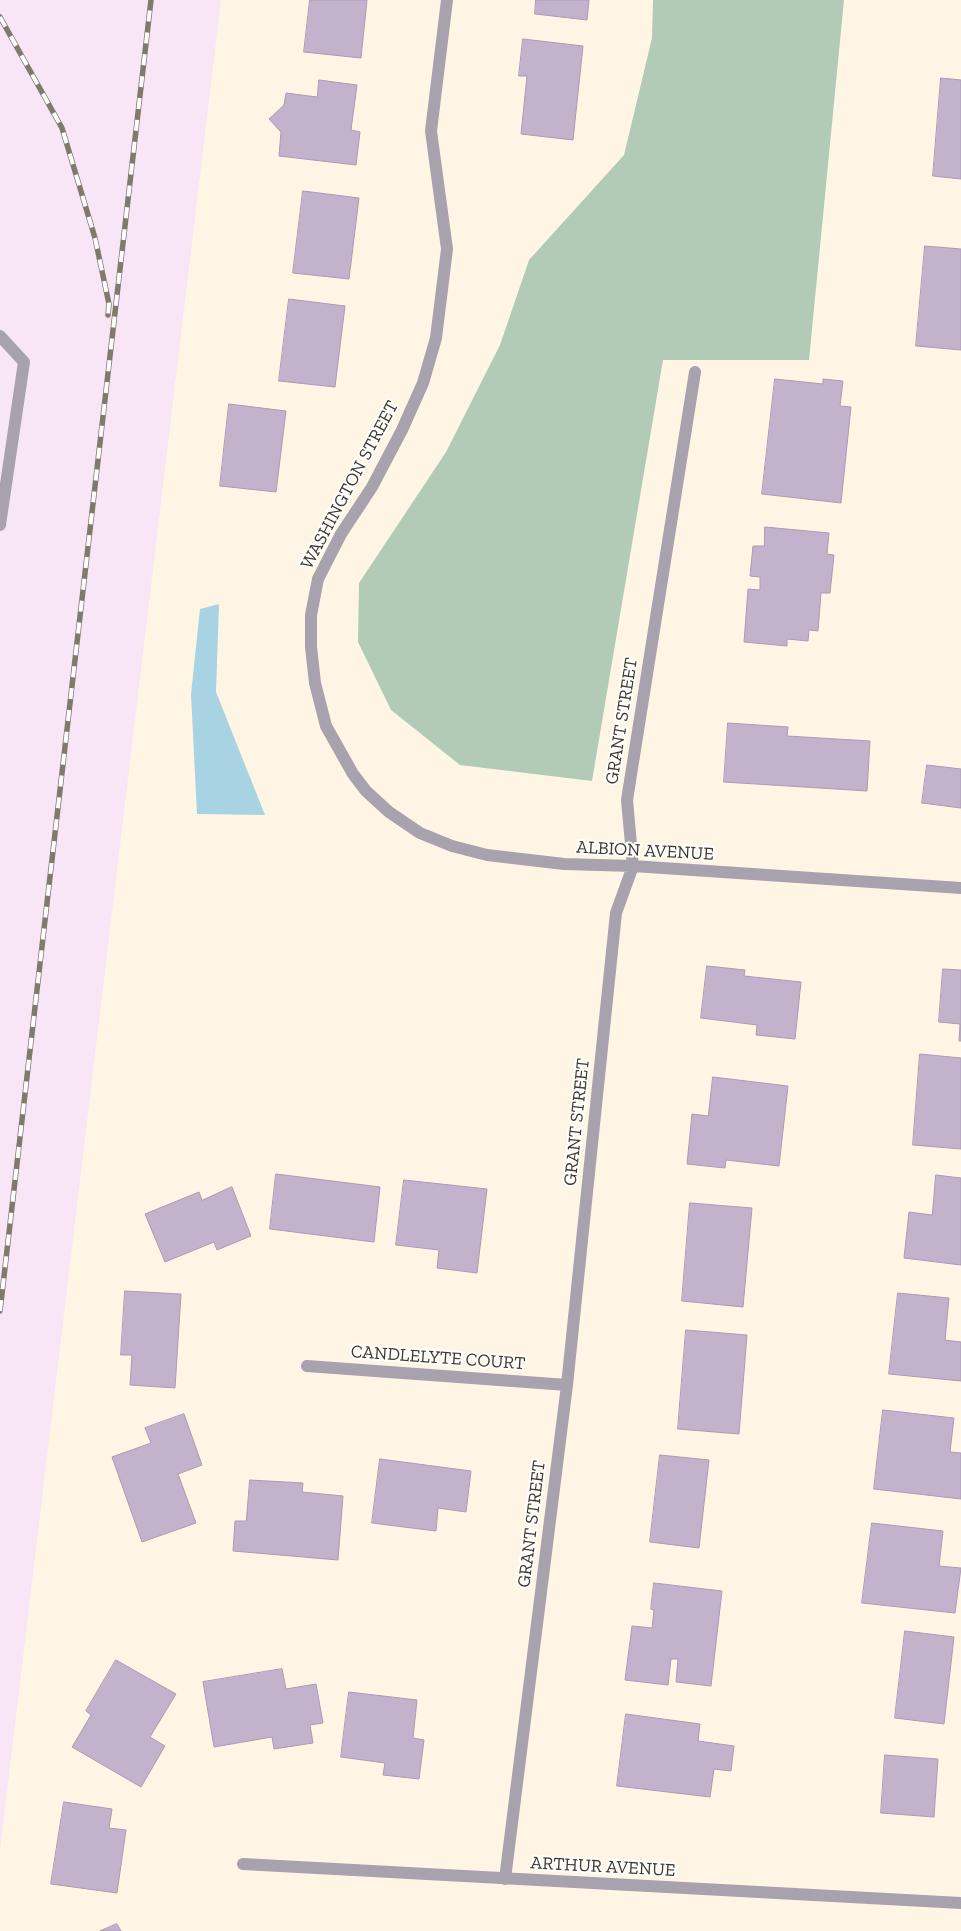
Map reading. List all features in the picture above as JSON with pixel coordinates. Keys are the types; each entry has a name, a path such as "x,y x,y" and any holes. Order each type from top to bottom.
{"street":[{"name":"WASHINGTON STREET","path":"353,774 326,726 317,692 311,647 311,615 318,578 341,534 372,487 402,430 423,383 436,338 447,249 431,131 447,0"},
{"path":"0,336 24,362 0,525"},
{"name":"GRANT STREET","path":"505,1879 568,1384 616,912 632,866 627,800 694,372"},
{"name":"ALBION AVENUE","path":"353,774 366,791 389,812 420,833 452,846 487,856 545,862 961,888"},
{"name":"CANDLELYTE COURT","path":"307,1366 568,1384"},
{"name":"ARTHUR AVENUE","path":"243,1864 961,1903"}],"shaded area":[{"path":"0,0 221,0 0,1850"}],"green space":[{"path":"653,0 844,0 809,360 663,360 592,781 460,765 391,710 358,642 359,583 446,452 500,345 529,260 624,155 652,38"}],"water":[{"path":"219,604 216,692 265,815 197,814 191,694 200,609"}],"building":[{"path":"310,0 367,0 361,58 304,52"},
{"path":"536,0 589,0 587,20 535,14"},
{"path":"523,39 583,46 573,140 521,134 527,76 519,76"},
{"path":"941,78 961,80 961,179 933,176"},
{"path":"319,80 357,85 351,130 360,132 356,165 279,156 281,132 269,119 284,105 286,93 317,97"},
{"path":"303,191 359,198 349,279 293,273"},
{"path":"925,246 961,249 961,350 916,346"},
{"path":"289,299 345,306 335,387 279,381"},
{"path":"775,379 823,384 823,379 843,381 840,406 851,407 841,503 762,494"},
{"path":"229,404 286,411 276,492 220,486"},
{"path":"765,527 829,533 827,554 834,555 830,593 821,593 818,631 809,630 808,641 787,639 787,646 744,642 748,589 760,590 760,577 750,576 753,546 764,546"},
{"path":"728,723 788,727 787,736 870,741 867,791 724,782"},
{"path":"927,765 961,769 961,808 922,803"},
{"path":"707,966 745,970 744,976 801,982 795,1039 756,1035 757,1025 701,1018"},
{"path":"943,969 961,970 961,1041 959,1041 960,1024 939,1022"},
{"path":"920,1054 961,1058 961,1149 913,1145"},
{"path":"713,1077 788,1086 779,1166 726,1160 725,1168 687,1164 692,1114 708,1116"},
{"path":"276,1174 380,1187 374,1242 270,1229"},
{"path":"936,1175 961,1178 961,1265 904,1258 909,1212 932,1215"},
{"path":"404,1180 487,1189 477,1273 437,1268 439,1250 396,1245"},
{"path":"232,1187 251,1236 217,1250 214,1242 165,1262 145,1214 199,1192 202,1200"},
{"path":"690,1203 752,1208 743,1307 682,1301"},
{"path":"125,1291 181,1294 175,1388 130,1385 132,1355 121,1355"},
{"path":"898,1293 949,1298 945,1340 961,1342 961,1381 889,1374"},
{"path":"686,1330 747,1335 739,1434 678,1429"},
{"path":"883,1410 954,1418 950,1452 961,1453 961,1499 874,1489"},
{"path":"184,1414 202,1465 178,1474 196,1523 142,1542 112,1457 151,1443 145,1428"},
{"path":"660,1455 709,1460 699,1548 650,1542"},
{"path":"380,1459 471,1471 466,1512 438,1508 436,1531 372,1523"},
{"path":"250,1480 303,1483 302,1492 343,1496 338,1560 233,1551 235,1521 246,1521"},
{"path":"872,1523 943,1531 939,1566 961,1568 955,1613 862,1603"},
{"path":"654,1583 722,1591 711,1686 676,1682 678,1659 671,1659 668,1685 625,1680 632,1626 652,1628 654,1610 651,1609"},
{"path":"905,1631 954,1637 944,1724 895,1718"},
{"path":"116,1660 176,1694 150,1737 165,1746 141,1787 72,1747 91,1715 86,1711"},
{"path":"282,1669 286,1689 316,1684 323,1723 310,1725 313,1743 274,1749 272,1737 214,1747 203,1682"},
{"path":"349,1692 417,1700 413,1738 424,1740 419,1779 383,1775 385,1763 341,1757"},
{"path":"626,1714 700,1724 698,1741 734,1746 731,1771 714,1769 710,1797 617,1786"},
{"path":"885,1755 938,1759 934,1817 881,1813"},
{"path":"64,1802 112,1809 109,1828 126,1830 117,1893 51,1884"},
{"path":"117,1924 121,1931 100,1931"}],"railway":[{"path":"0,1311 151,0"},
{"path":"0,17 62,128 95,238 109,304 108,315"}]}
